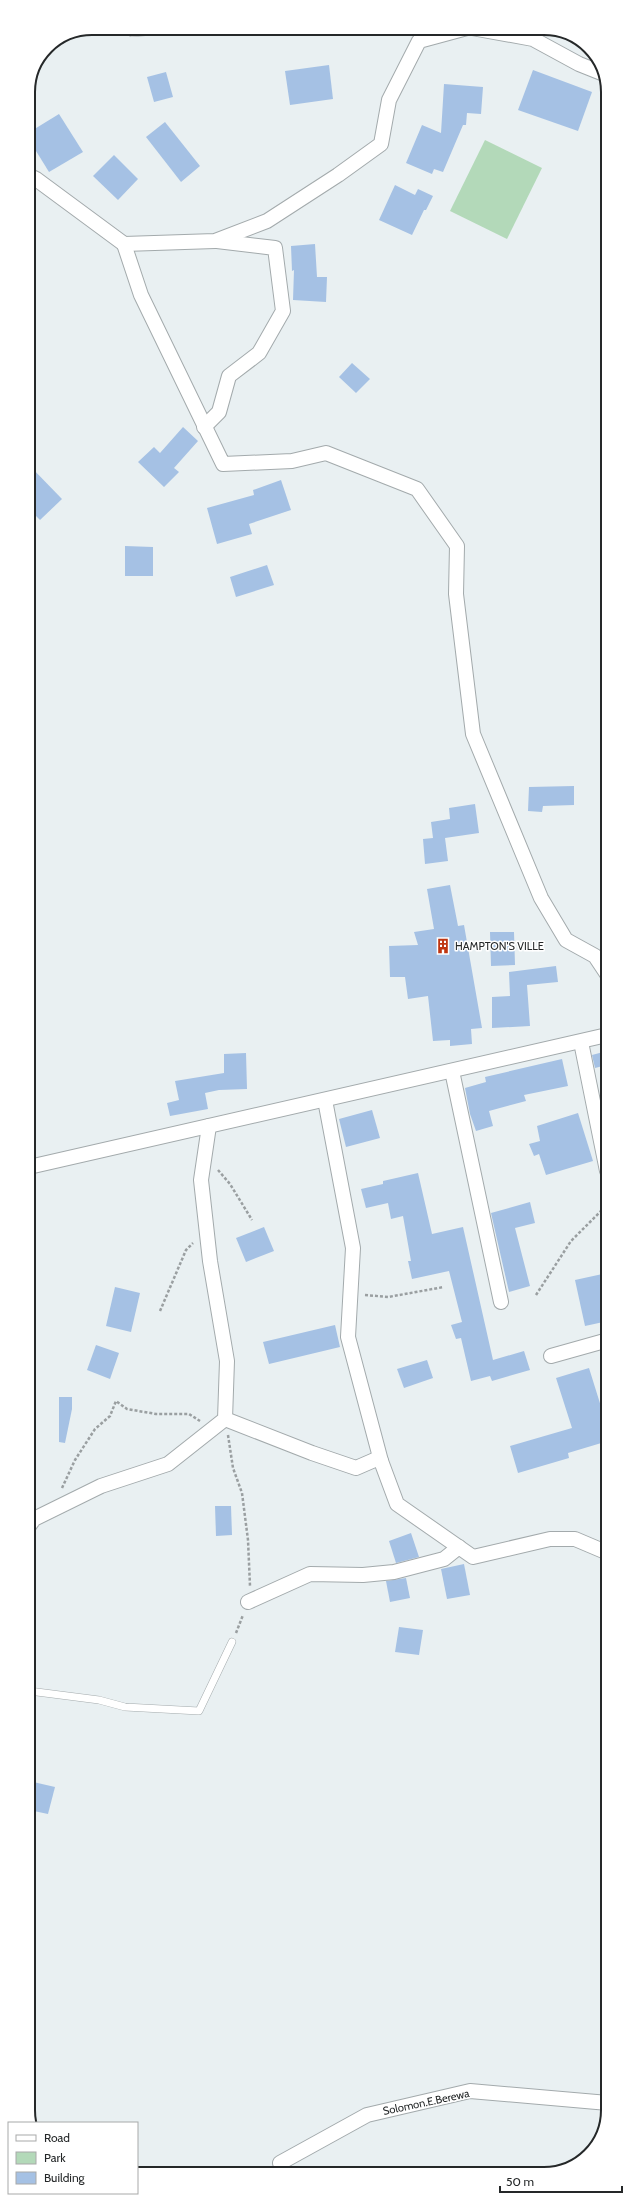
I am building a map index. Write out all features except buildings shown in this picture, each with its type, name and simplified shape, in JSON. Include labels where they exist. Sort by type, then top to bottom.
[{"type":"street","points":[[215,241],[267,220],[338,175],[381,144],[388,100],[419,41],[441,35]]},
{"type":"street","points":[[511,35],[533,39],[579,64],[597,71]]},
{"type":"street","points":[[35,178],[124,244],[141,295],[222,464],[292,461],[326,453],[416,489],[457,546],[456,594],[473,734],[541,898],[566,940],[595,956],[601,965]]},
{"type":"street","points":[[124,244],[215,241],[275,248],[283,311],[260,352],[229,376],[219,412],[204,427]]},
{"type":"street","points":[[35,1166],[601,1037]]},
{"type":"street","points":[[581,1042],[601,1141]]},
{"type":"street","points":[[452,1071],[501,1302]]},
{"type":"street","points":[[325,1100],[353,1248],[348,1338],[381,1461],[397,1504],[474,1557],[550,1539],[575,1539],[601,1550]]},
{"type":"street","points":[[209,1126],[201,1180],[210,1261],[227,1361],[225,1419]]},
{"type":"street","points":[[551,1356],[601,1342]]},
{"type":"street","points":[[225,1419],[312,1454],[356,1468],[379,1458],[381,1461]]},
{"type":"street","points":[[35,1519],[102,1486],[168,1464],[225,1419]]},
{"type":"street","points":[[248,1602],[310,1574],[363,1575],[394,1572],[444,1559],[459,1547]]},
{"type":"street","name":"Solomon.E.Berewa","points":[[280,2164],[367,2115],[470,2091],[601,2102]]},
{"type":"lane","points":[[35,1692],[99,1700],[125,1707],[199,1711],[232,1642]]},
{"type":"path","points":[[205,1154],[230,1184],[252,1220]]},
{"type":"path","points":[[536,1295],[571,1241],[601,1211]]},
{"type":"path","points":[[160,1311],[186,1250],[206,1230]]},
{"type":"path","points":[[350,1293],[388,1297],[444,1287]]},
{"type":"path","points":[[50,1512],[75,1460],[95,1429],[110,1416],[116,1400],[127,1409],[156,1414],[189,1414],[212,1429]]},
{"type":"path","points":[[225,1419],[233,1468],[242,1493],[252,1577],[248,1602],[232,1642]]},
{"type":"green space","points":[[485,140],[542,168],[507,239],[450,211]]},
{"type":"place","name":"HAMPTON'S VILLE","points":[[443,946]]}]
